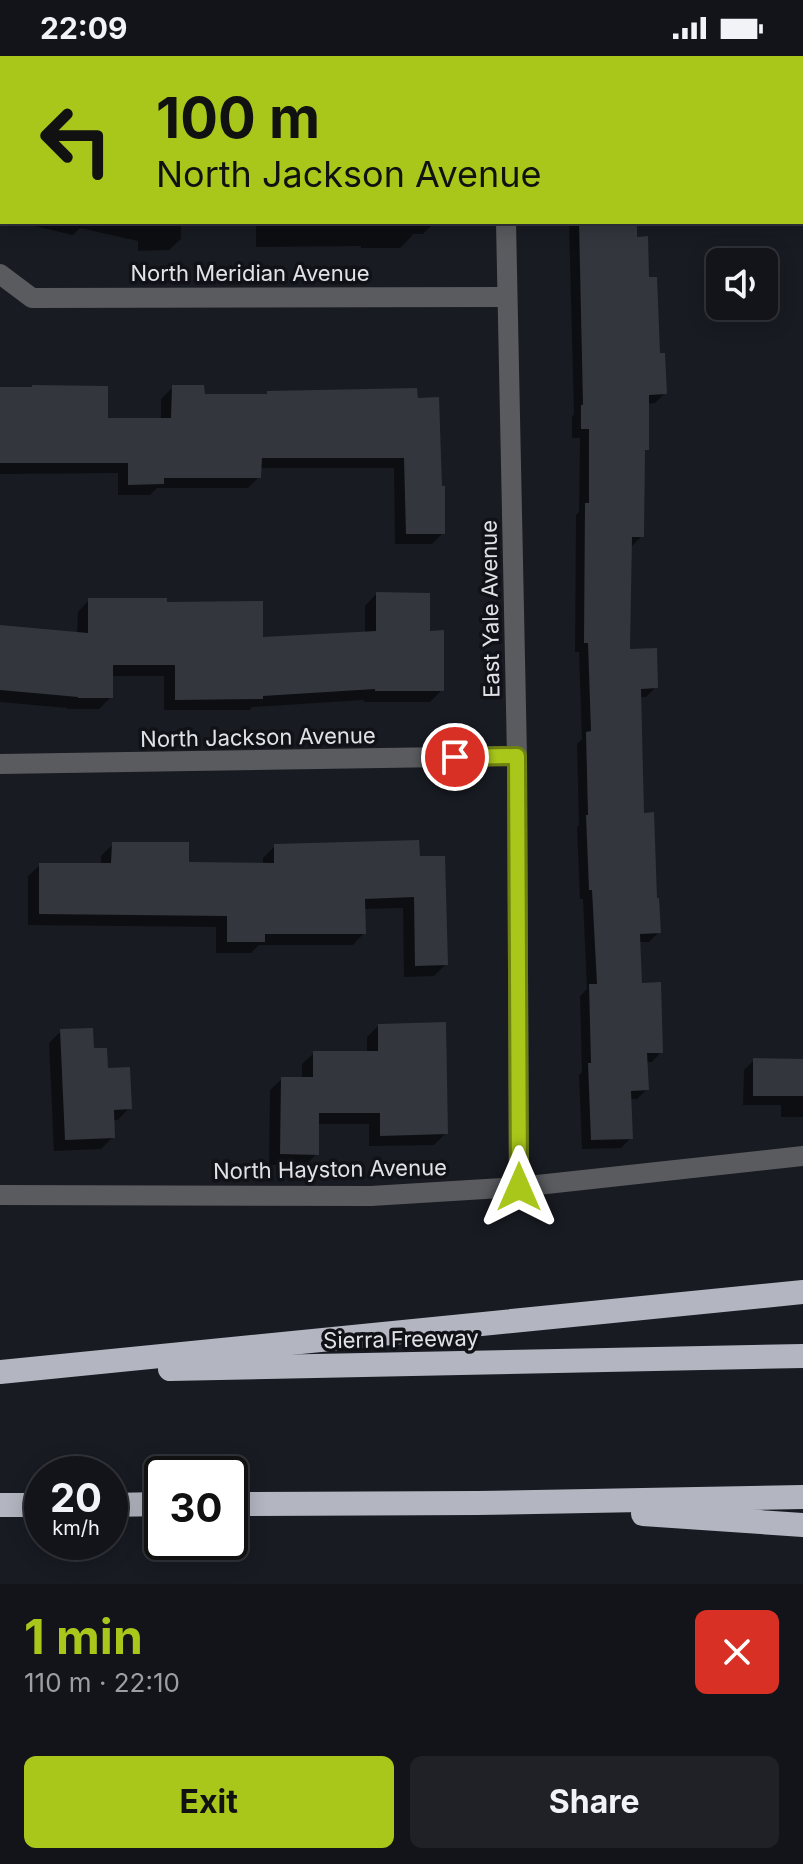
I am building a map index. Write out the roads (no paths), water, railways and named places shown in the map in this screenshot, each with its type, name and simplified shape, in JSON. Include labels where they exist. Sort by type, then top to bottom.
[{"type":"highway","points":[[0,1373],[803,1292]]},
{"type":"highway","name":"Sierra Freeway","points":[[0,1373],[803,1356]]},
{"type":"highway","points":[[248,1504],[803,1497]]},
{"type":"highway","points":[[477,1503],[803,1525]]},
{"type":"highway","points":[[0,1505],[24,1505]]},
{"type":"street","name":"East Yale Avenue","points":[[506,224],[517,756],[519,1187]]},
{"type":"street","name":"North Meridian Avenue","points":[[0,274],[32,298],[507,297]]},
{"type":"street","name":"North Jackson Avenue","points":[[0,764],[517,756]]},
{"type":"street","name":"North Hayston Avenue","points":[[0,1195],[371,1196],[519,1187],[803,1156]]}]
